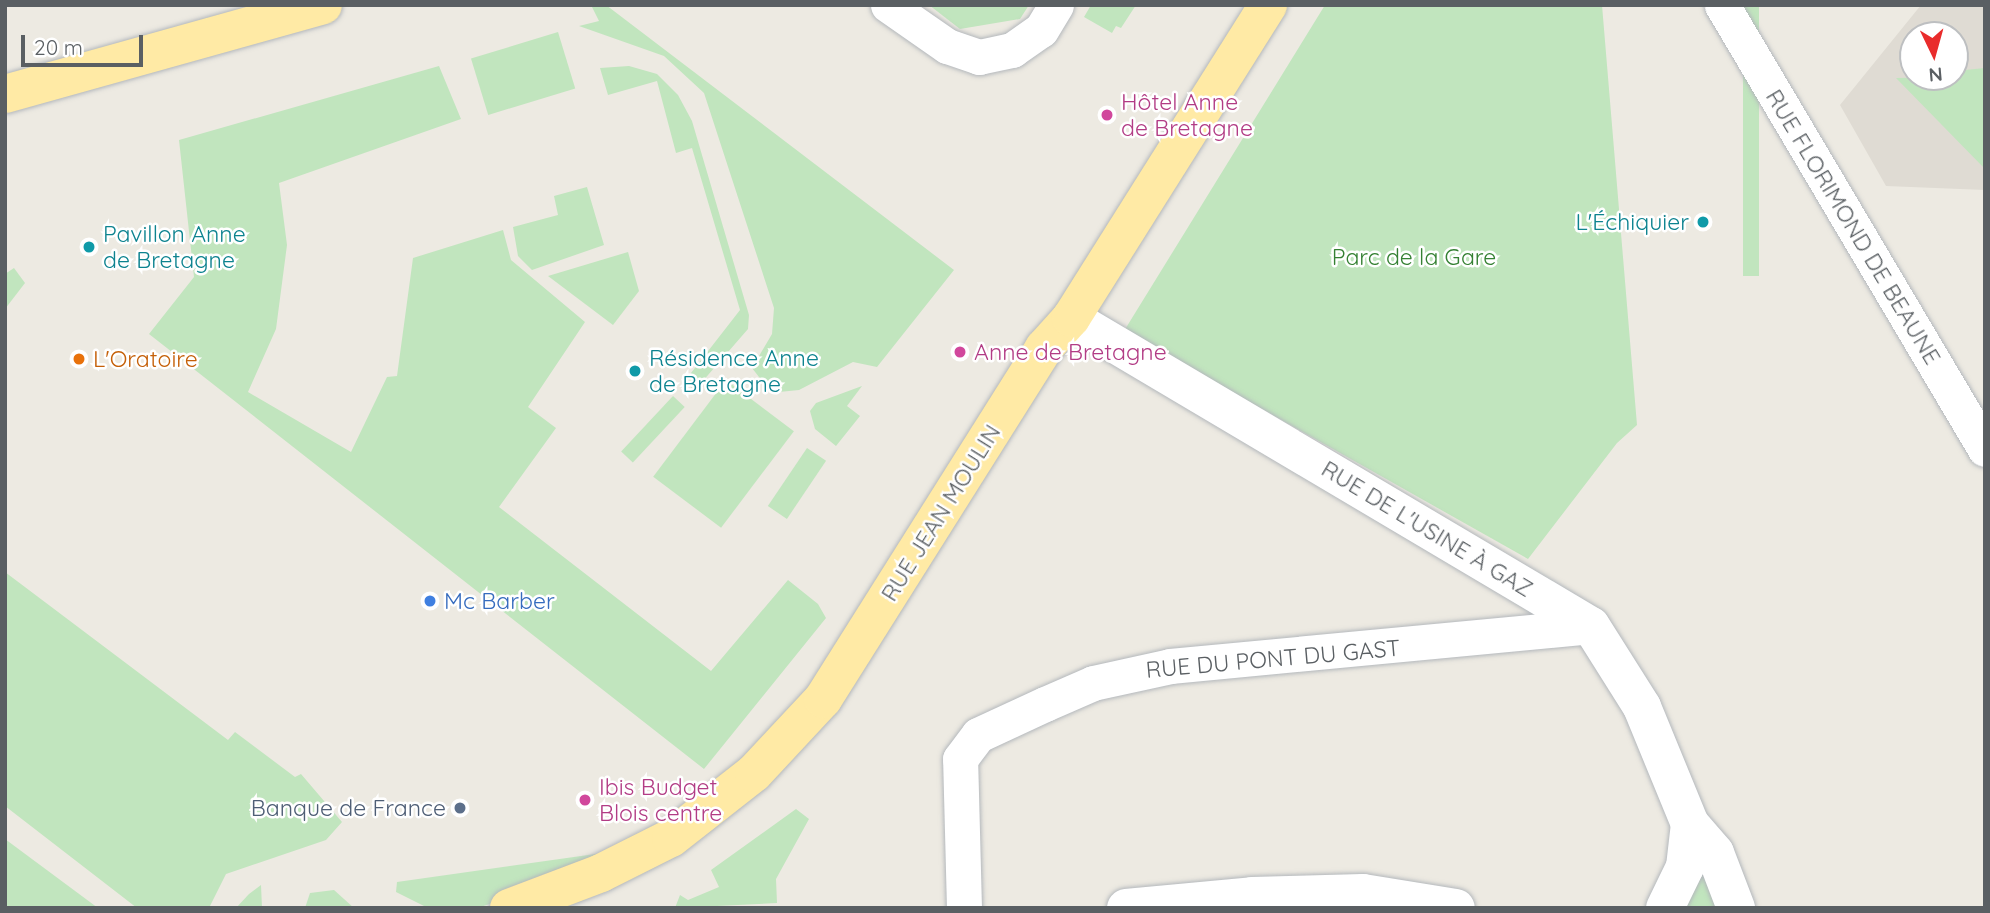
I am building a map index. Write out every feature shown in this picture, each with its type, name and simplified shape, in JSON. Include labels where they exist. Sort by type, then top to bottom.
[{"type":"main road","points":[[5,94],[323,5]]},
{"type":"main road","name":"RUE JEAN MOULIN","points":[[509,908],[601,873],[671,838],[704,816],[800,726],[860,642],[1044,348],[1071,318],[1268,5]]},
{"type":"street","points":[[888,5],[947,46],[979,57],[1012,50],[1041,30],[1056,5]]},
{"type":"street","name":"RUE FLORIMOND DE BEAUNE","points":[[1722,5],[1985,449]]},
{"type":"street","name":"RUE DE L'USINE À GAZ","points":[[1071,318],[1591,626],[1605,641],[1642,706],[1690,824],[1715,853],[1737,908]]},
{"type":"street","name":"RUE DU PONT DU GAST","points":[[964,908],[960,759],[978,735],[1045,704],[1093,683],[1170,666],[1591,626]]},
{"type":"street","name":"RUE DE L'USINE À GAZ","points":[[1665,908],[1685,867],[1690,824]]},
{"type":"street","points":[[1126,908],[1363,893],[1456,908]]},
{"type":"shaded area","points":[[1921,5],[1985,5],[1985,190],[1886,186],[1840,105],[1899,32],[1899,91],[1969,91],[1969,21],[1908,21]]},
{"type":"green space","points":[[591,5],[606,5],[954,270],[877,367],[853,362],[799,390],[779,392],[759,377],[752,368],[772,334],[774,308],[704,93],[664,56],[579,26],[599,21]]},
{"type":"green space","points":[[929,5],[1029,5],[1020,19],[960,29]]},
{"type":"green space","points":[[1091,5],[1136,5],[1121,28],[1116,26],[1112,33],[1084,17]]},
{"type":"green space","name":"Parc de la Gare","points":[[1325,5],[1602,5],[1637,425],[1617,443],[1528,559],[1124,331]]},
{"type":"green space","points":[[1743,5],[1759,5],[1759,276],[1743,276]]},
{"type":"green space","points":[[558,32],[575,88],[488,115],[471,59]]},
{"type":"green space","points":[[439,66],[461,119],[279,183],[287,245],[276,329],[248,392],[351,452],[387,377],[397,376],[413,258],[503,230],[511,260],[585,322],[528,407],[556,428],[499,507],[711,671],[788,580],[818,604],[826,618],[704,769],[149,334],[194,277],[179,140]]},
{"type":"green space","points":[[629,66],[657,74],[678,95],[692,121],[749,315],[748,329],[695,390],[684,382],[740,310],[692,148],[676,153],[657,81],[608,95],[600,68]]},
{"type":"green space","points":[[1985,68],[1985,169],[1909,91],[1969,91],[1969,70]]},
{"type":"green space","points":[[587,187],[604,245],[532,270],[518,256],[513,227],[558,215],[554,196]]},
{"type":"green space","points":[[628,252],[639,291],[613,325],[548,276]]},
{"type":"green space","points":[[14,268],[25,283],[5,309],[5,274]]},
{"type":"green space","points":[[726,380],[794,431],[721,528],[653,477]]},
{"type":"green space","points":[[862,386],[847,406],[860,416],[836,446],[815,429],[810,411],[816,403]]},
{"type":"green space","points":[[673,396],[685,407],[633,462],[621,452]]},
{"type":"green space","points":[[807,448],[826,461],[787,519],[768,506]]},
{"type":"green space","points":[[5,572],[228,740],[235,732],[295,777],[301,774],[342,822],[326,840],[226,874],[209,908],[137,908],[5,806]]},
{"type":"green space","points":[[796,809],[809,819],[776,879],[777,903],[675,908],[680,895],[688,900],[719,887],[711,870]]},
{"type":"green space","points":[[5,839],[98,908],[5,908]]},
{"type":"green space","points":[[631,849],[560,882],[477,908],[428,908],[396,892],[397,882]]},
{"type":"green space","points":[[1702,857],[1723,908],[1682,908],[1700,880]]},
{"type":"green space","points":[[261,885],[262,908],[236,908],[249,894]]},
{"type":"green space","points":[[334,890],[354,908],[305,908],[310,893]]},
{"type":"place","name":"Hôtel Anne de Bretagne","points":[[1107,115]]},
{"type":"place","name":"L'Échiquier","points":[[1703,222]]},
{"type":"place","name":"Pavillon Anne de Bretagne","points":[[89,247]]},
{"type":"place","name":"Anne de Bretagne","points":[[960,352]]},
{"type":"place","name":"L'Oratoire","points":[[79,359]]},
{"type":"place","name":"Résidence Anne de Bretagne","points":[[635,371]]},
{"type":"place","name":"Mc Barber","points":[[430,601]]},
{"type":"place","name":"Ibis Budget Blois centre","points":[[585,800]]},
{"type":"place","name":"Banque de France","points":[[460,808]]}]
